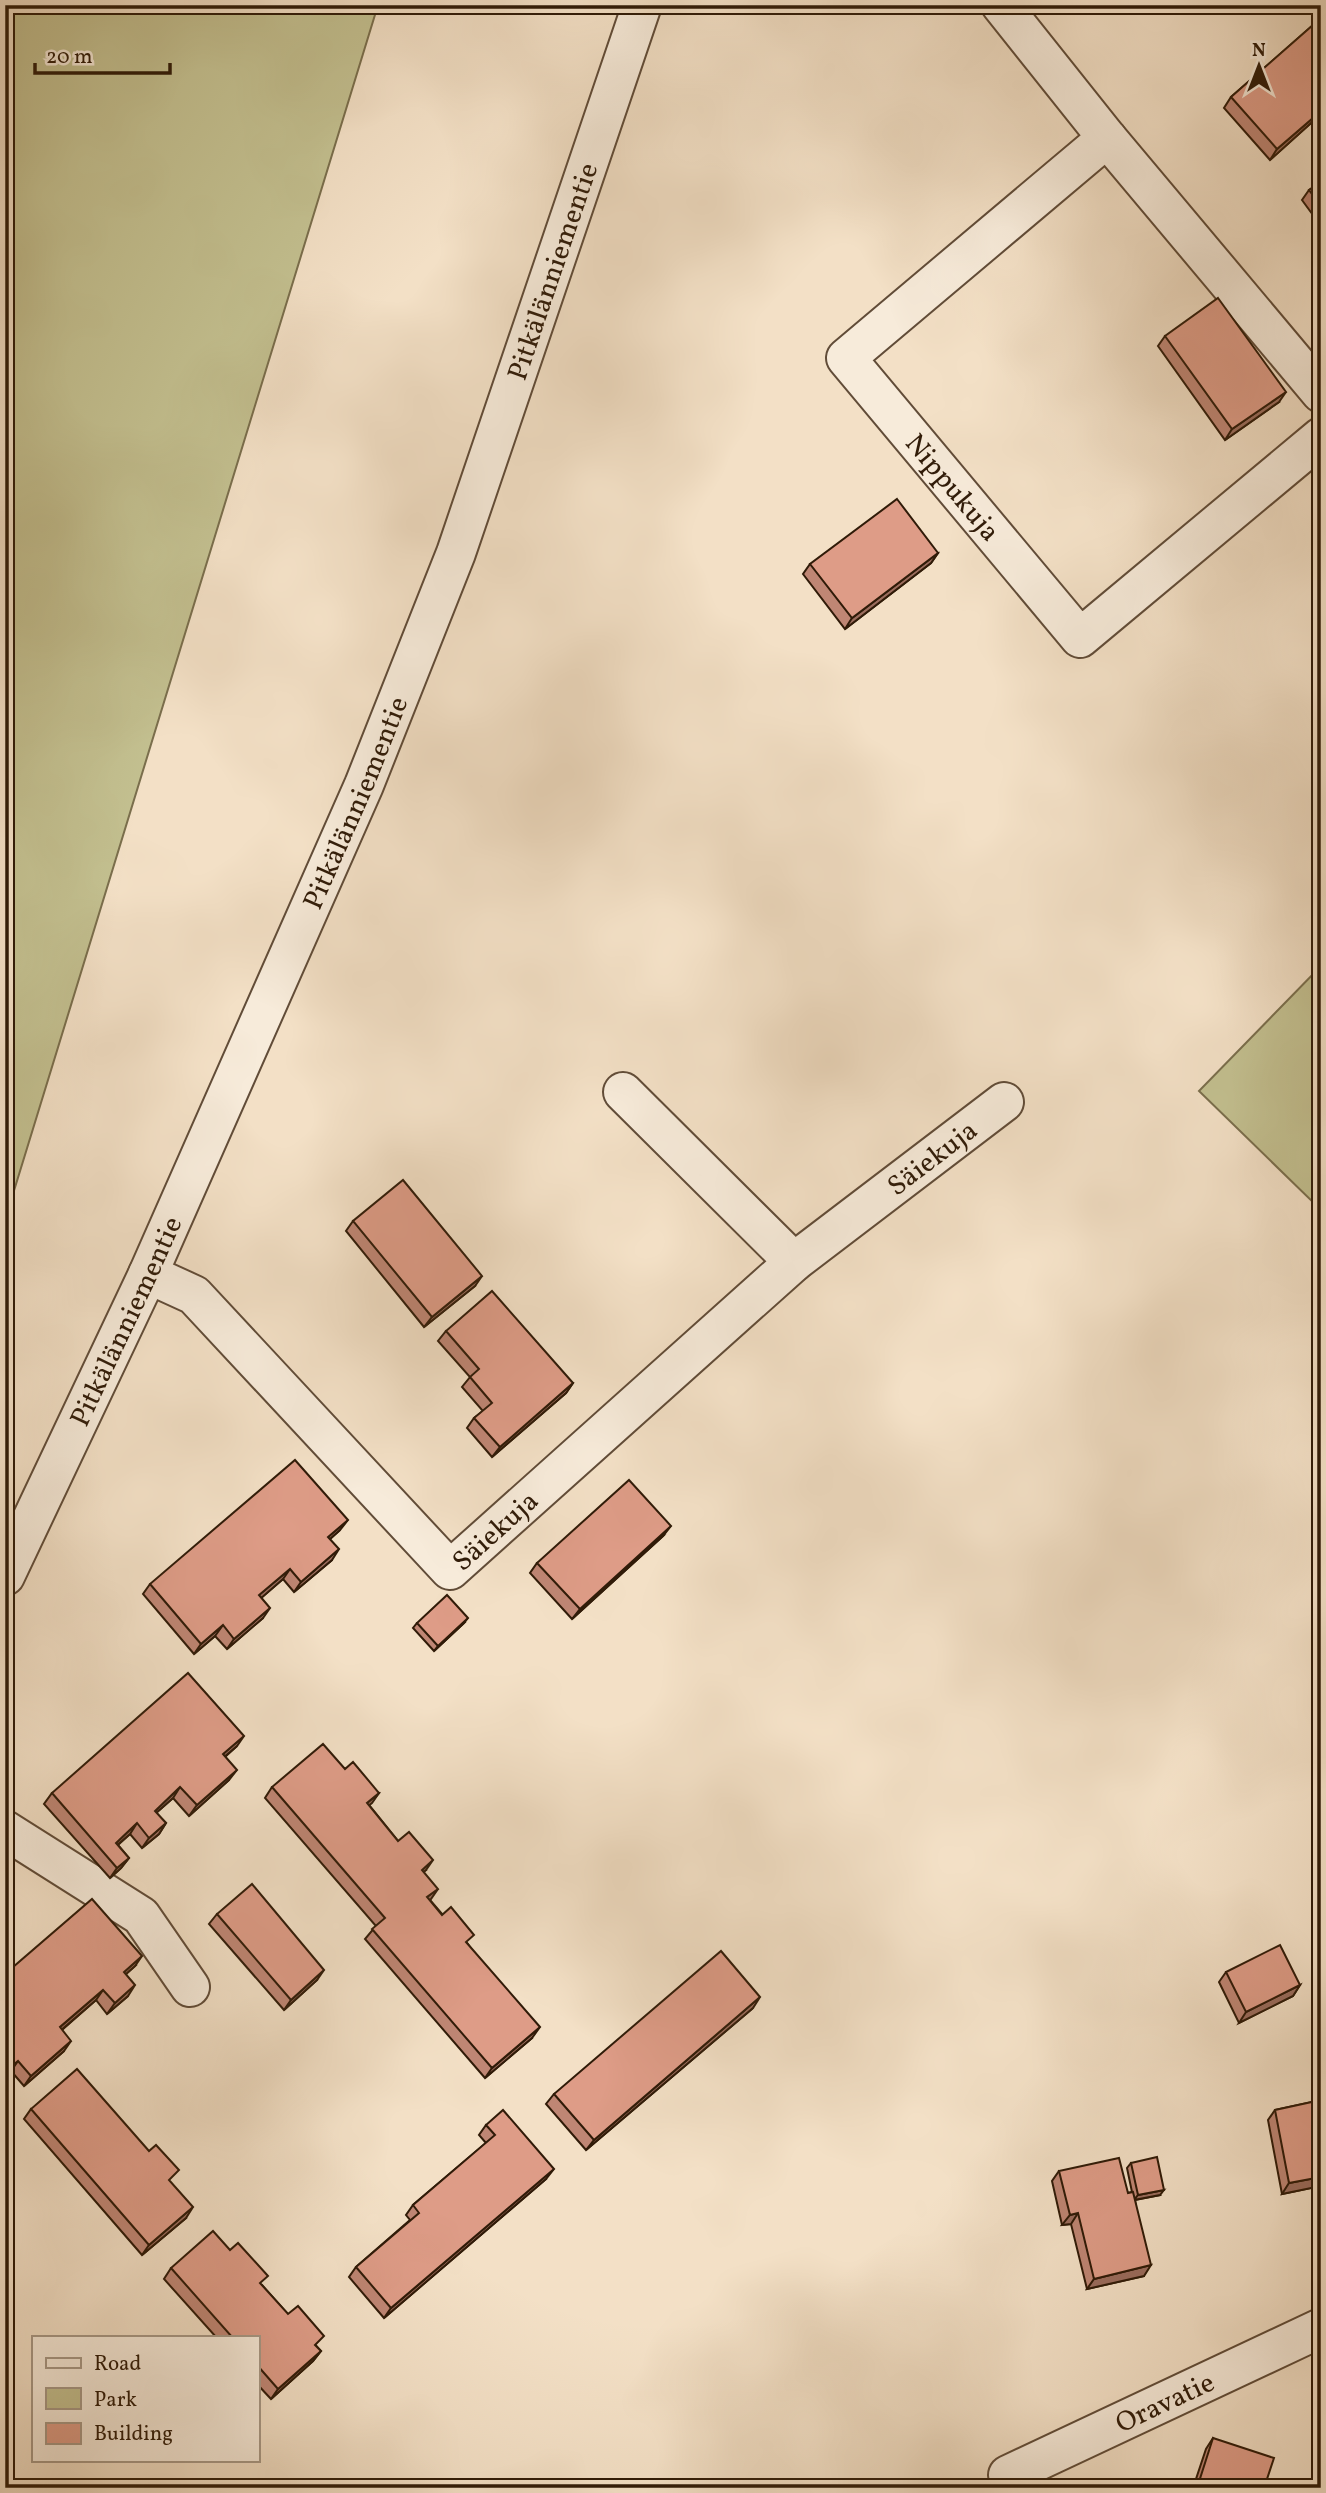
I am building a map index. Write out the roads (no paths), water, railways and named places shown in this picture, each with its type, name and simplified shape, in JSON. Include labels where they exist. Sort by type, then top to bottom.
[{"type":"street","name":"Pitkälänniementie","points":[[5,1576],[148,1275],[364,785],[456,553],[642,5]]},
{"type":"street","points":[[1002,5],[1107,138],[1321,393]]},
{"type":"street","name":"Nippukuja","points":[[1107,138],[846,358],[1080,638],[1321,437]]},
{"type":"street","points":[[623,1091],[794,1262]]},
{"type":"street","name":"Säiekuja","points":[[148,1275],[194,1295],[450,1570],[794,1262],[1004,1102]]},
{"type":"street","points":[[5,1830],[141,1916],[190,1987]]},
{"type":"street","name":"Oravatie","points":[[1011,2481],[1321,2329]]}]
